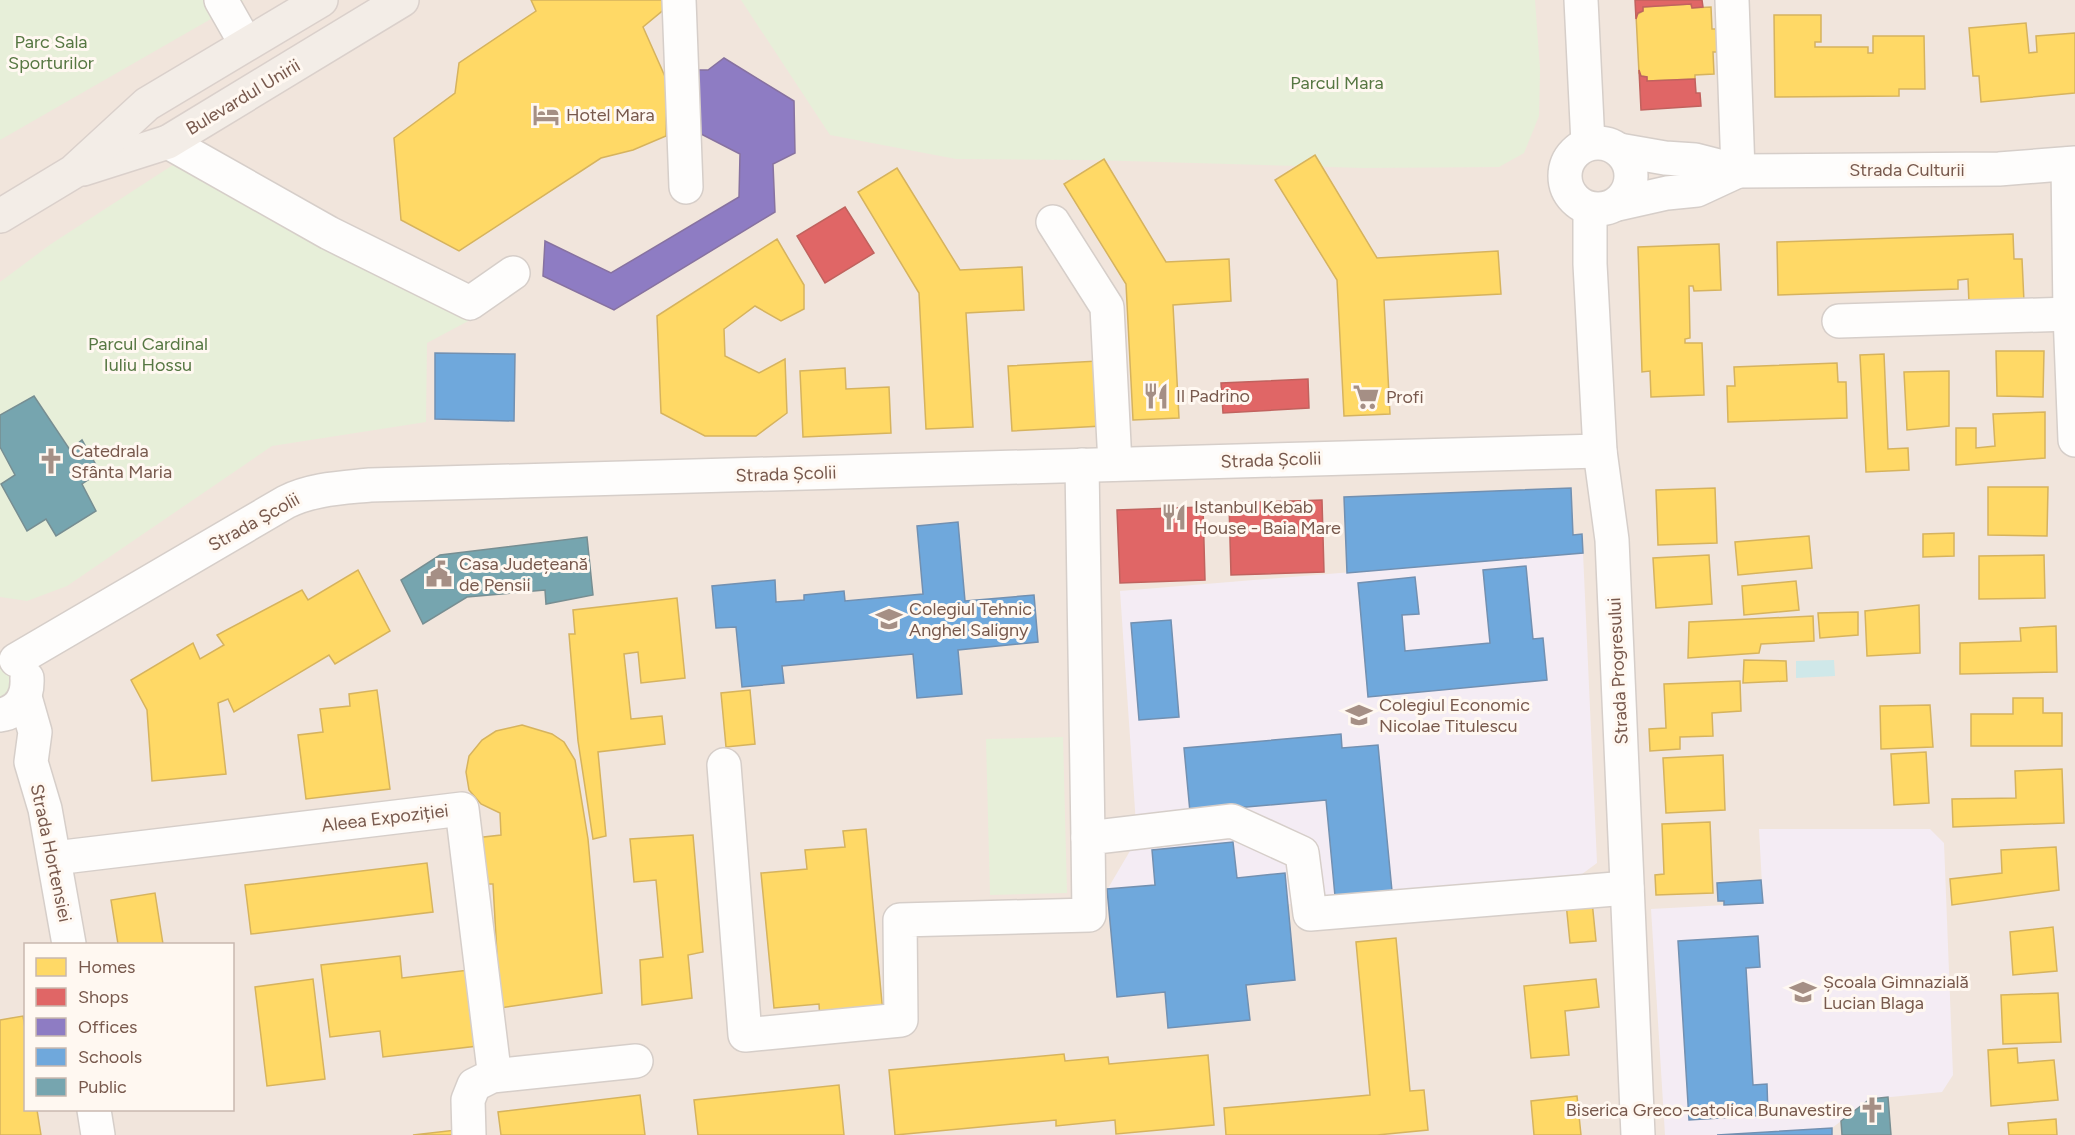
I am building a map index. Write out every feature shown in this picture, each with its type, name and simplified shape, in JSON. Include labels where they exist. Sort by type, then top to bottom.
[{"type":"main road","name":"Bulevardul Unirii","points":[[0,216],[73,172],[147,104],[321,0]]},
{"type":"main road","name":"Bulevardul Unirii","points":[[73,172],[168,142],[402,0]]},
{"type":"street","points":[[220,0],[246,44]]},
{"type":"street","points":[[679,0],[686,187]]},
{"type":"street","name":"Strada Progresului","points":[[1581,0],[1604,147],[1626,158],[1631,167],[1632,177],[1625,196],[1604,206],[1590,264],[1600,451],[1612,540],[1638,1135]]},
{"type":"street","points":[[1732,0],[1738,171]]},
{"type":"street","points":[[168,142],[329,233],[470,303],[513,273]]},
{"type":"street","points":[[1604,147],[1579,149],[1566,166],[1565,177],[1567,188],[1580,204],[1604,206]]},
{"type":"street","name":"Strada Culturii","points":[[1604,147],[1665,158],[1695,160],[1738,171],[1999,169],[2072,164]]},
{"type":"street","points":[[2072,164],[2070,314],[2075,440]]},
{"type":"street","name":"Strada Culturii","points":[[1604,206],[1667,193],[1697,190],[1738,171]]},
{"type":"street","points":[[1053,222],[1107,307],[1115,464]]},
{"type":"street","points":[[1839,321],[2070,314]]},
{"type":"street","name":"Strada Școlii","points":[[4,655],[286,502],[310,493],[370,485],[1600,451]]},
{"type":"street","points":[[724,765],[744,1035],[901,1020],[900,920],[1089,915],[1082,465]]},
{"type":"street","name":"Strada Hortensiei","points":[[4,655],[23,668],[27,677],[28,687],[13,706],[36,732],[31,762],[45,809],[69,943]]},
{"type":"street","name":"Strada Hortensiei","points":[[0,730],[8,742],[31,762]]},
{"type":"street","name":"Aleea Expoziției","points":[[55,858],[462,809],[493,1062]]},
{"type":"street","points":[[1088,838],[1232,821],[1302,853],[1310,914],[1627,888]]},
{"type":"street","points":[[469,1135],[468,1100],[474,1085],[492,1076],[636,1061]]},
{"type":"street","points":[[94,1111],[98,1135]]},
{"type":"shaded area","points":[[0,0],[2075,0],[2075,1135],[0,1135]]},
{"type":"shaded area","name":"Colegiul Economic Nicolae Titulescu","points":[[1583,553],[1597,863],[1578,877],[1413,891],[1113,923],[1107,890],[1137,839],[1120,591]]},
{"type":"shaded area","name":"Școala Gimnazială Lucian Blaga","points":[[1759,829],[1930,829],[1944,843],[1953,1075],[1942,1092],[1870,1099],[1832,1128],[1832,1135],[1665,1135],[1651,909],[1763,903]]},
{"type":"green space","name":"Parc Sala Sporturilor","points":[[0,0],[244,0],[0,140]]},
{"type":"green space","name":"Parcul Mara","points":[[741,0],[1535,0],[1540,69],[1539,116],[1524,153],[1499,167],[1363,168],[1090,160],[956,159],[830,135]]},
{"type":"green space","name":"Parcul Cardinal Iuliu Hossu","points":[[179,161],[472,319],[427,343],[426,422],[272,446],[67,586],[27,601],[0,597],[0,282],[51,244]]},
{"type":"green space","points":[[0,667],[11,674],[15,688],[0,702]]},
{"type":"green space","points":[[1063,737],[1067,893],[990,895],[986,739]]},
{"type":"water","points":[[1834,660],[1835,676],[1796,678],[1796,661]]},
{"type":"building: Homes","name":"Hotel Mara","points":[[531,0],[668,0],[667,7],[643,27],[667,81],[666,136],[633,150],[601,158],[459,251],[401,220],[394,138],[455,93],[459,63],[536,11]]},
{"type":"building: Homes","points":[[1691,4],[1692,8],[1711,7],[1712,29],[1717,29],[1718,52],[1713,52],[1714,74],[1695,75],[1695,79],[1647,81],[1647,77],[1639,73],[1636,15],[1643,11],[1643,7]]},
{"type":"building: Homes","points":[[1774,15],[1821,15],[1821,42],[1815,42],[1815,47],[1868,47],[1868,53],[1873,53],[1873,36],[1924,36],[1925,89],[1899,89],[1899,96],[1775,97]]},
{"type":"building: Homes","points":[[2026,23],[2029,53],[2037,52],[2036,36],[2075,33],[2075,93],[1981,102],[1979,76],[1973,76],[1969,28]]},
{"type":"building: Homes","points":[[1315,155],[1377,258],[1498,251],[1501,294],[1384,300],[1390,414],[1344,416],[1337,280],[1275,180]]},
{"type":"building: Homes","points":[[1104,159],[1166,262],[1229,259],[1231,301],[1173,305],[1179,418],[1133,420],[1126,284],[1064,184]]},
{"type":"building: Homes","points":[[897,168],[960,270],[1022,267],[1024,310],[966,313],[973,427],[926,429],[919,293],[858,192]]},
{"type":"building: Homes","points":[[2013,234],[2014,259],[2022,259],[2024,302],[1969,304],[1968,279],[1958,280],[1958,289],[1778,295],[1777,242]]},
{"type":"building: Homes","points":[[777,239],[804,285],[804,309],[781,321],[755,306],[724,329],[725,356],[759,373],[785,359],[787,413],[756,436],[705,436],[661,413],[657,316]]},
{"type":"building: Homes","points":[[1719,244],[1721,290],[1694,291],[1693,286],[1689,286],[1690,338],[1685,339],[1685,343],[1702,343],[1704,395],[1651,397],[1650,371],[1642,372],[1638,247]]},
{"type":"building: Homes","points":[[1996,351],[2044,351],[2043,397],[1997,396]]},
{"type":"building: Homes","points":[[1884,354],[1888,449],[1908,448],[1909,470],[1866,472],[1860,355]]},
{"type":"building: Homes","points":[[1098,361],[1102,426],[1012,431],[1008,366]]},
{"type":"building: Homes","points":[[1837,363],[1838,382],[1846,382],[1847,418],[1728,422],[1727,386],[1735,386],[1734,367]]},
{"type":"building: Homes","points":[[845,368],[846,389],[889,387],[891,433],[803,437],[800,371]]},
{"type":"building: Homes","points":[[1949,371],[1949,426],[1907,430],[1904,372]]},
{"type":"building: Homes","points":[[2045,412],[2045,458],[1956,465],[1956,428],[1976,428],[1976,448],[1995,446],[1993,414]]},
{"type":"building: Homes","points":[[1988,487],[2048,487],[2047,536],[1988,535]]},
{"type":"building: Homes","points":[[1715,488],[1717,543],[1658,545],[1656,490]]},
{"type":"building: Homes","points":[[1954,533],[1954,556],[1923,557],[1923,534]]},
{"type":"building: Homes","points":[[1809,536],[1812,568],[1738,575],[1735,542]]},
{"type":"building: Homes","points":[[1709,555],[1712,604],[1656,608],[1653,558]]},
{"type":"building: Homes","points":[[2044,555],[2045,598],[1979,599],[1979,556]]},
{"type":"building: Homes","points":[[358,570],[390,631],[335,664],[329,655],[234,712],[228,699],[218,703],[226,774],[152,781],[147,710],[131,680],[193,643],[200,659],[224,645],[217,635],[302,590],[308,600]]},
{"type":"building: Homes","points":[[1796,581],[1799,610],[1744,615],[1742,586]]},
{"type":"building: Homes","points":[[677,598],[685,678],[641,683],[638,652],[624,654],[631,719],[662,716],[665,744],[598,752],[606,836],[593,839],[578,741],[569,634],[575,634],[573,610]]},
{"type":"building: Homes","points":[[1919,605],[1920,653],[1867,656],[1865,611]]},
{"type":"building: Homes","points":[[1858,612],[1858,635],[1820,638],[1818,613]]},
{"type":"building: Homes","points":[[1813,616],[1814,641],[1761,644],[1759,653],[1688,658],[1689,622]]},
{"type":"building: Homes","points":[[2056,626],[2057,672],[1960,674],[1960,643],[2021,641],[2020,628]]},
{"type":"building: Homes","points":[[1744,660],[1786,661],[1787,681],[1743,683]]},
{"type":"building: Homes","points":[[1740,681],[1741,711],[1712,713],[1713,736],[1680,737],[1680,749],[1650,751],[1649,729],[1666,728],[1664,684]]},
{"type":"building: Homes","points":[[377,690],[390,789],[306,799],[298,735],[323,732],[320,709],[350,706],[349,694]]},
{"type":"building: Homes","points":[[750,690],[755,744],[726,747],[721,693]]},
{"type":"building: Homes","points":[[2013,698],[2043,698],[2043,713],[2062,713],[2062,746],[1971,746],[1971,714],[2013,714]]},
{"type":"building: Homes","points":[[1930,705],[1933,747],[1881,749],[1880,706]]},
{"type":"building: Homes","points":[[522,725],[552,734],[564,742],[575,760],[588,839],[602,993],[500,1008],[493,884],[480,884],[475,838],[501,835],[500,813],[481,804],[469,790],[466,772],[469,756],[482,740],[496,731]]},
{"type":"building: Homes","points":[[1926,752],[1929,803],[1894,805],[1891,754]]},
{"type":"building: Homes","points":[[1723,755],[1725,810],[1666,813],[1663,758]]},
{"type":"building: Homes","points":[[2062,769],[2064,823],[1953,827],[1952,799],[2016,798],[2015,771]]},
{"type":"building: Homes","points":[[1710,822],[1713,893],[1656,895],[1655,875],[1664,874],[1662,824]]},
{"type":"building: Homes","points":[[866,829],[883,1014],[820,1020],[819,1004],[774,1008],[761,873],[807,869],[805,850],[845,847],[843,831]]},
{"type":"building: Homes","points":[[693,835],[703,952],[688,955],[692,998],[642,1005],[640,960],[663,957],[656,880],[634,882],[630,839]]},
{"type":"building: Homes","points":[[2056,847],[2059,890],[1952,905],[1950,879],[2002,873],[2001,850]]},
{"type":"building: Homes","points":[[427,863],[433,912],[251,934],[245,885]]},
{"type":"building: Homes","points":[[155,893],[163,943],[118,943],[111,900]]},
{"type":"building: Homes","points":[[1592,901],[1596,941],[1570,943],[1566,903]]},
{"type":"building: Homes","points":[[2053,927],[2057,971],[2013,975],[2010,932]]},
{"type":"building: Homes","points":[[1396,938],[1410,1091],[1424,1090],[1428,1130],[1377,1135],[1226,1135],[1224,1108],[1370,1095],[1356,942]]},
{"type":"building: Homes","points":[[400,956],[402,978],[469,970],[478,1046],[383,1057],[380,1031],[330,1037],[321,965]]},
{"type":"building: Homes","points":[[313,979],[325,1079],[267,1086],[255,987]]},
{"type":"building: Homes","points":[[1596,979],[1599,1007],[1565,1011],[1569,1055],[1531,1058],[1524,986]]},
{"type":"building: Homes","points":[[2058,993],[2061,1042],[2003,1044],[2001,995]]},
{"type":"building: Homes","points":[[23,1016],[24,1111],[37,1111],[41,1135],[0,1135],[0,1020]]},
{"type":"building: Homes","points":[[2017,1048],[2018,1063],[2054,1060],[2058,1100],[1991,1106],[1988,1050]]},
{"type":"building: Homes","points":[[1064,1054],[1065,1061],[1108,1057],[1109,1064],[1208,1055],[1214,1125],[1116,1134],[1115,1120],[1056,1126],[1056,1120],[895,1135],[889,1070]]},
{"type":"building: Homes","points":[[839,1085],[844,1135],[698,1135],[694,1100]]},
{"type":"building: Homes","points":[[640,1095],[645,1135],[501,1135],[498,1112]]},
{"type":"building: Homes","points":[[1577,1096],[1581,1135],[1534,1135],[1531,1101]]},
{"type":"building: Homes","points":[[2056,1119],[2057,1135],[2009,1135],[2008,1123]]},
{"type":"building: Homes","points":[[456,1130],[456,1135],[413,1135]]},
{"type":"building: Shops","points":[[1635,0],[1702,0],[1703,7],[1692,8],[1691,4],[1643,7],[1643,11],[1638,13],[1636,19]]},
{"type":"building: Shops","points":[[1639,70],[1641,76],[1647,77],[1647,81],[1695,79],[1696,93],[1700,93],[1701,106],[1641,110]]},
{"type":"building: Shops","points":[[845,207],[874,253],[825,283],[797,236]]},
{"type":"building: Shops","points":[[1308,379],[1309,408],[1223,413],[1221,383]]},
{"type":"building: Shops","points":[[1322,500],[1324,572],[1231,575],[1229,503]]},
{"type":"building: Shops","points":[[1203,507],[1205,580],[1120,583],[1117,510]]},
{"type":"building: Offices","points":[[724,58],[794,101],[795,153],[773,164],[775,212],[614,310],[543,276],[545,241],[611,273],[739,197],[740,154],[701,134],[689,70],[708,70]]},
{"type":"building: Schools","points":[[435,353],[515,354],[514,421],[435,419]]},
{"type":"building: Schools","points":[[1571,488],[1573,535],[1582,534],[1583,553],[1347,573],[1344,497]]},
{"type":"building: Schools","points":[[958,522],[965,601],[1034,595],[1038,642],[958,650],[962,694],[917,698],[913,654],[782,666],[784,683],[742,687],[736,627],[716,628],[712,586],[775,580],[776,602],[804,600],[804,595],[844,591],[845,601],[923,594],[917,526]]},
{"type":"building: Schools","points":[[1526,566],[1533,639],[1543,638],[1547,680],[1368,697],[1358,583],[1415,577],[1419,614],[1402,615],[1405,651],[1490,643],[1483,570]]},
{"type":"building: Schools","points":[[1171,620],[1179,717],[1139,720],[1131,623]]},
{"type":"building: Schools","points":[[1341,734],[1342,748],[1378,745],[1392,891],[1335,896],[1326,800],[1190,812],[1184,748]]},
{"type":"building: Schools","points":[[1233,842],[1237,878],[1285,873],[1295,980],[1246,985],[1250,1020],[1168,1028],[1165,992],[1117,997],[1107,889],[1155,885],[1152,850]]},
{"type":"building: Schools","points":[[1761,880],[1763,903],[1724,905],[1724,901],[1718,901],[1717,883]]},
{"type":"building: Schools","points":[[1758,936],[1760,967],[1746,968],[1753,1085],[1767,1084],[1768,1115],[1689,1120],[1678,941]]},
{"type":"building: Schools","points":[[1832,1128],[1832,1135],[1717,1135]]},
{"type":"building: Public","name":"Catedrala Sfânta Maria","points":[[34,396],[70,450],[82,440],[100,472],[82,484],[96,511],[56,536],[46,519],[27,531],[1,484],[15,475],[0,447],[0,415]]},
{"type":"building: Public","points":[[587,537],[593,595],[546,604],[545,590],[467,597],[423,624],[401,580],[440,555]]},
{"type":"building: Public","name":"Biserica Greco-catolica Bunavestire","points":[[1888,1097],[1891,1135],[1842,1135],[1841,1121],[1870,1099]]},
{"type":"place","name":"Hotel Mara","points":[[546,115]]},
{"type":"place","name":"Il Padrino","points":[[1156,396]]},
{"type":"place","name":"Profi","points":[[1366,397]]},
{"type":"place","name":"Catedrala Sfânta Maria","points":[[51,461]]},
{"type":"place","name":"Istanbul Kebab House - Baia Mare","points":[[1174,517]]},
{"type":"place","name":"Casa Județeană de Pensii","points":[[439,574]]},
{"type":"place","name":"Colegiul Tehnic Anghel Saligny","points":[[889,619]]},
{"type":"place","name":"Colegiul Economic Nicolae Titulescu","points":[[1359,715]]},
{"type":"place","name":"Școala Gimnazială Lucian Blaga","points":[[1803,992]]},
{"type":"place","name":"Biserica Greco-catolica Bunavestire","points":[[1872,1110]]}]
